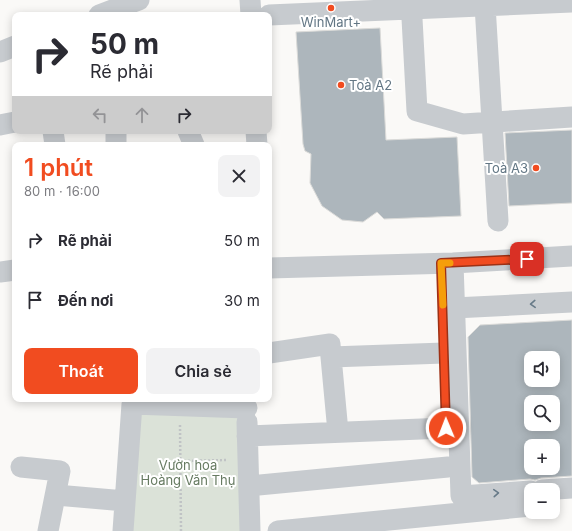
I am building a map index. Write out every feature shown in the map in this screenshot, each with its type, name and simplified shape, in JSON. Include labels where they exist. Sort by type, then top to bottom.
[{"type":"street","points":[[250,0],[251,12]]},
{"type":"street","points":[[272,15],[411,4],[484,5],[572,2]]},
{"type":"street","points":[[109,12],[135,4]]},
{"type":"street","points":[[411,4],[417,110],[463,124],[572,117]]},
{"type":"street","points":[[484,5],[498,221]]},
{"type":"street","points":[[0,52],[12,47]]},
{"type":"street","points":[[0,125],[12,123]]},
{"type":"street","points":[[272,268],[447,263],[572,256]]},
{"type":"street","points":[[447,263],[454,308],[462,496],[524,492]]},
{"type":"street","points":[[438,520],[448,468],[444,353],[447,263]]},
{"type":"street","points":[[0,272],[12,270]]},
{"type":"street","points":[[454,308],[572,302]]},
{"type":"street","points":[[272,353],[330,344],[338,432]]},
{"type":"street","points":[[331,357],[444,353]]},
{"type":"street","points":[[123,531],[132,404],[247,415],[338,432],[446,428]]},
{"type":"street","points":[[144,414],[247,415]]},
{"type":"street","points":[[247,415],[250,531]]},
{"type":"street","points":[[21,466],[60,471],[48,531]]},
{"type":"street","points":[[249,486],[448,468]]},
{"type":"street","points":[[560,489],[572,488]]},
{"type":"street","points":[[56,495],[125,502]]},
{"type":"street","points":[[560,503],[572,502]]},
{"type":"street","points":[[278,531],[438,520],[524,507]]},
{"type":"path","points":[[180,415],[181,531]]},
{"type":"path","points":[[180,461],[248,460]]},
{"type":"green space","name":"Vườn hoa Hoàng Văn Thụ","points":[[135,408],[244,410],[247,531],[127,531]]},
{"type":"building","name":"Toà A2","points":[[380,28],[386,140],[457,137],[461,216],[384,219],[377,212],[363,222],[342,220],[322,206],[310,183],[311,154],[305,151],[303,144],[296,32]]},
{"type":"building","name":"Toà A3","points":[[572,130],[572,203],[509,206],[505,133]]},
{"type":"building","points":[[572,320],[572,476],[541,478],[535,480],[530,479],[479,483],[472,477],[468,337],[480,325]]},
{"type":"slow traffic","points":[[443,305],[441,263],[450,263]]},
{"type":"place","name":"WinMart+","points":[[331,8]]},
{"type":"place","name":"Toà A2","points":[[341,85]]},
{"type":"place","name":"Toà A3","points":[[536,168]]},
{"type":"route","points":[[446,428],[441,263],[527,259]]}]
